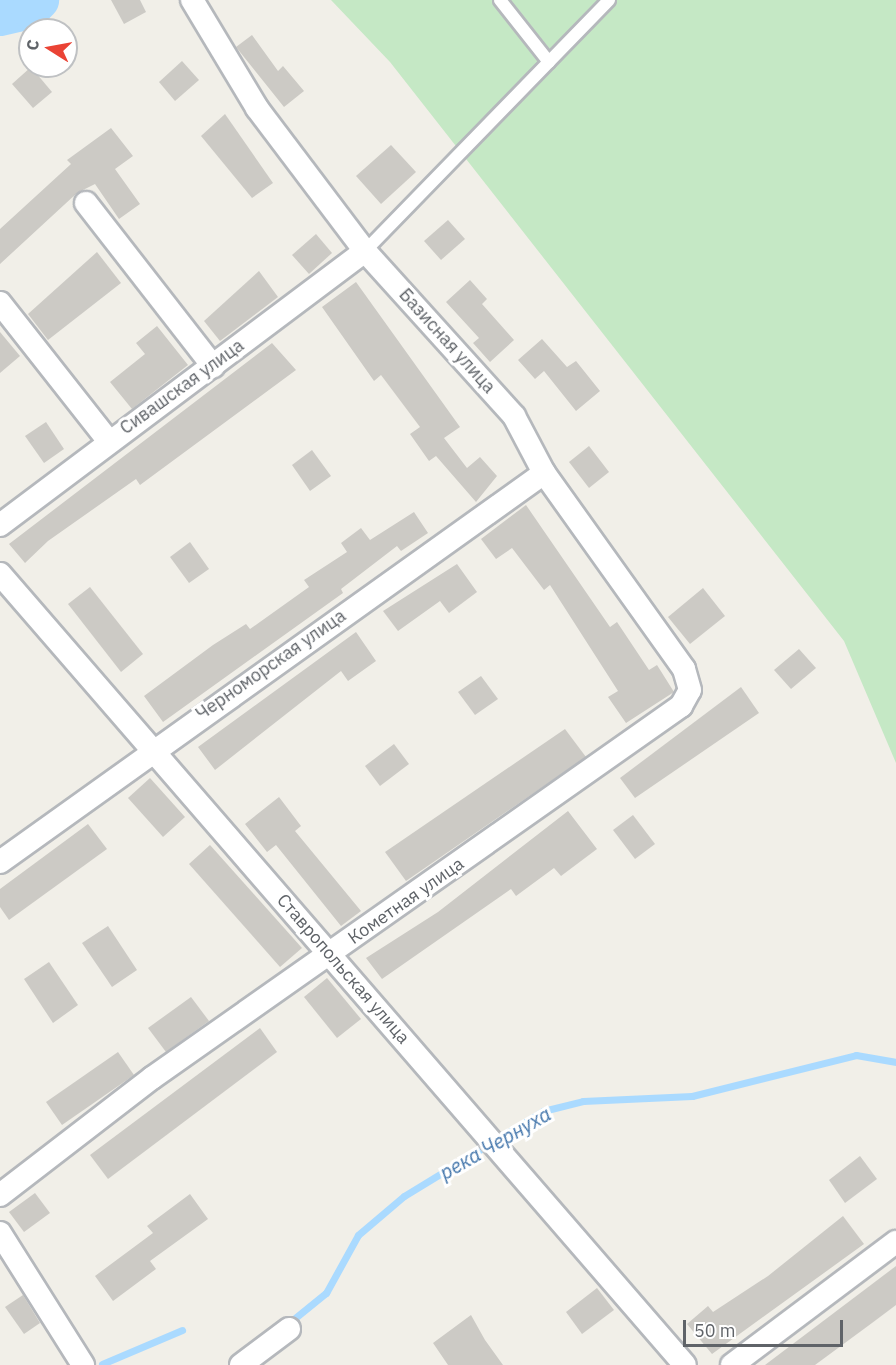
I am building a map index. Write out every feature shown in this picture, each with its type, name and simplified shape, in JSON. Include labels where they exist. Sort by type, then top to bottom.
[{"type":"street","name":"Базисная улица","points":[[192,0],[257,108],[365,251],[514,416],[544,473],[684,669],[690,690]]},
{"type":"street","points":[[86,203],[213,366]]},
{"type":"street","name":"Сивашская улица","points":[[0,525],[108,440],[213,366],[365,251]]},
{"type":"street","points":[[0,303],[108,440]]},
{"type":"street","name":"Черноморская улица","points":[[0,862],[151,749],[544,473]]},
{"type":"street","name":"Ставропольская улица","points":[[0,574],[332,954],[685,1365]]},
{"type":"street","name":"Кометная улица","points":[[0,1195],[152,1078],[332,954],[681,706],[690,690]]},
{"type":"street","points":[[0,1233],[83,1365]]},
{"type":"street","points":[[732,1365],[896,1242]]},
{"type":"street","points":[[241,1365],[289,1329]]},
{"type":"lane","points":[[500,0],[549,62]]},
{"type":"lane","points":[[365,251],[609,0]]},
{"type":"green space","points":[[331,0],[896,0],[896,763],[844,641],[390,62]]},
{"type":"building","points":[[111,0],[140,0],[146,12],[124,24]]},
{"type":"building","points":[[252,35],[278,71],[283,66],[304,91],[284,107],[236,47]]},
{"type":"building","points":[[182,61],[199,80],[175,101],[159,82]]},
{"type":"building","points":[[19,78],[40,78],[52,92],[33,108],[12,84]]},
{"type":"building","points":[[225,114],[273,183],[252,198],[201,136]]},
{"type":"building","points":[[111,128],[133,156],[115,169],[140,204],[119,219],[95,184],[77,193],[0,264],[0,229],[71,164],[67,160]]},
{"type":"building","points":[[391,145],[416,172],[381,204],[356,176]]},
{"type":"building","points":[[448,220],[465,239],[441,260],[424,241]]},
{"type":"building","points":[[316,234],[332,253],[309,274],[292,255]]},
{"type":"building","points":[[97,252],[121,283],[48,340],[28,314]]},
{"type":"building","points":[[259,271],[278,297],[220,341],[204,321]]},
{"type":"building","points":[[470,280],[487,299],[482,304],[514,340],[490,362],[473,343],[479,338],[446,302]]},
{"type":"building","points":[[356,282],[460,427],[444,438],[467,468],[480,457],[497,476],[476,502],[436,456],[429,461],[410,434],[420,427],[381,375],[374,381],[322,307]]},
{"type":"building","points":[[157,326],[188,365],[132,409],[110,382],[145,354],[136,343]]},
{"type":"building","points":[[0,332],[20,356],[0,373]]},
{"type":"building","points":[[542,339],[567,367],[576,361],[600,391],[576,411],[544,371],[535,379],[518,360]]},
{"type":"building","points":[[272,343],[296,370],[140,485],[136,479],[48,541],[25,563],[9,544]]},
{"type":"building","points":[[46,422],[64,449],[44,463],[25,436]]},
{"type":"building","points":[[589,446],[609,472],[589,488],[569,462]]},
{"type":"building","points":[[312,450],[331,476],[310,491],[292,465]]},
{"type":"building","points":[[526,505],[610,627],[617,622],[649,670],[657,665],[674,692],[626,723],[608,697],[618,691],[550,585],[544,590],[512,548],[496,559],[481,539]]},
{"type":"building","points":[[414,512],[428,533],[401,551],[397,546],[341,589],[343,593],[163,722],[144,696],[213,645],[246,624],[250,629],[309,587],[304,580],[347,552],[341,543],[361,528],[370,540]]},
{"type":"building","points":[[190,542],[209,569],[189,583],[170,557]]},
{"type":"building","points":[[457,564],[477,592],[449,613],[440,601],[398,631],[383,611]]},
{"type":"building","points":[[90,587],[143,654],[121,672],[68,604]]},
{"type":"building","points":[[703,588],[725,616],[690,644],[668,617]]},
{"type":"building","points":[[356,632],[376,661],[348,681],[341,671],[215,770],[198,747]]},
{"type":"building","points":[[799,649],[816,668],[791,689],[774,670]]},
{"type":"building","points":[[481,676],[498,699],[475,715],[458,692]]},
{"type":"building","points":[[741,687],[759,713],[635,798],[620,778]]},
{"type":"building","points":[[565,729],[586,757],[406,881],[385,852]]},
{"type":"building","points":[[394,744],[409,764],[380,786],[365,766]]},
{"type":"building","points":[[150,778],[185,817],[163,837],[128,798]]},
{"type":"building","points":[[279,797],[301,826],[295,831],[361,911],[341,926],[276,845],[267,852],[245,824]]},
{"type":"building","points":[[568,811],[597,849],[561,876],[554,868],[516,896],[511,889],[382,979],[366,958],[438,912]]},
{"type":"building","points":[[633,815],[655,844],[635,859],[613,830]]},
{"type":"building","points":[[88,824],[107,849],[9,920],[0,907],[0,889]]},
{"type":"building","points":[[210,845],[302,948],[280,967],[189,864]]},
{"type":"building","points":[[108,926],[137,970],[112,987],[82,943]]},
{"type":"building","points":[[49,962],[78,1005],[53,1023],[24,979]]},
{"type":"building","points":[[327,978],[361,1019],[337,1038],[304,997]]},
{"type":"building","points":[[191,997],[209,1021],[166,1052],[148,1028]]},
{"type":"building","points":[[260,1028],[277,1052],[108,1179],[90,1155]]},
{"type":"building","points":[[118,1052],[134,1075],[62,1125],[46,1102]]},
{"type":"building","points":[[860,1156],[877,1179],[845,1203],[829,1180]]},
{"type":"building","points":[[35,1193],[50,1213],[24,1232],[9,1212]]},
{"type":"building","points":[[190,1194],[208,1219],[150,1261],[156,1269],[113,1301],[95,1276],[153,1233],[147,1226]]},
{"type":"building","points":[[843,1216],[864,1244],[712,1354],[687,1324],[708,1306],[713,1312],[768,1276]]},
{"type":"building","points":[[896,1266],[896,1305],[815,1365],[765,1365]]},
{"type":"building","points":[[597,1288],[614,1310],[582,1334],[566,1312]]},
{"type":"building","points":[[23,1295],[40,1323],[24,1334],[5,1307]]},
{"type":"building","points":[[471,1315],[503,1365],[448,1365],[433,1343]]},
{"type":"waterway","points":[[0,16],[30,9],[39,0]]},
{"type":"waterway","name":"река Чернуха","points":[[295,1318],[326,1293],[358,1235],[404,1196],[543,1111],[583,1101],[692,1096],[856,1055],[896,1062]]},
{"type":"waterway","name":"река Чернуха","points":[[102,1364],[182,1330]]}]
